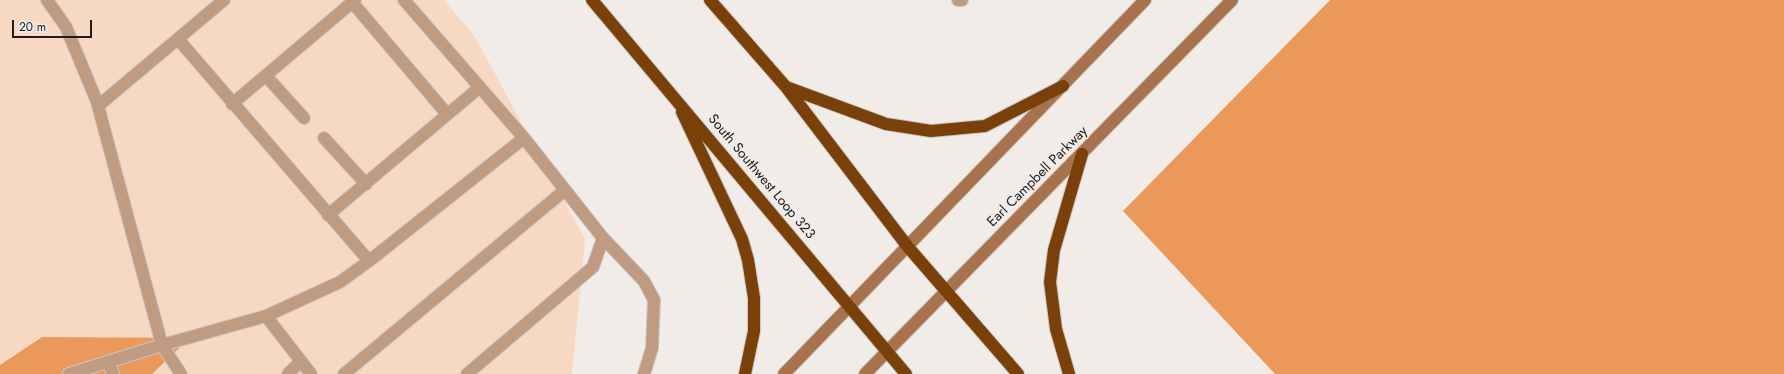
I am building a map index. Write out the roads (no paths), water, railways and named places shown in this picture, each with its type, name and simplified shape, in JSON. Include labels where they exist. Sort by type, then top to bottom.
[{"type":"highway","name":"South Southwest Loop 323","points":[[592,0],[906,374]]},
{"type":"highway","points":[[710,0],[786,87],[908,247],[1018,374]]},
{"type":"highway","points":[[786,87],[886,124],[932,131],[985,126],[1063,86]]},
{"type":"highway","points":[[674,96],[742,239],[748,260],[754,314],[754,331],[745,374]]},
{"type":"highway","points":[[1069,374],[1056,329],[1050,282],[1054,250],[1082,154]]},
{"type":"main road","points":[[784,374],[1063,86],[1144,0]]},
{"type":"main road","name":"Earl Campbell Parkway","points":[[865,374],[1232,0]]},
{"type":"lane","points":[[47,0],[66,27],[98,106],[162,344],[181,374]]},
{"type":"lane","points":[[98,106],[224,0]]},
{"type":"lane","points":[[404,0],[524,138],[603,238],[644,281],[654,300],[652,348],[644,374]]},
{"type":"lane","points":[[232,104],[353,1],[448,114]]},
{"type":"lane","points":[[178,39],[232,104],[369,261]]},
{"type":"lane","points":[[266,76],[304,118]]},
{"type":"lane","points":[[328,214],[366,184],[480,87]]},
{"type":"lane","points":[[324,138],[366,184]]},
{"type":"lane","points":[[69,374],[162,344],[266,316],[340,282],[369,261],[524,138]]},
{"type":"lane","points":[[344,374],[565,190]]},
{"type":"lane","points":[[467,374],[593,267],[603,238]]},
{"type":"lane","points":[[266,316],[311,374]]},
{"type":"lane","points":[[288,374],[301,361]]},
{"type":"lane","points":[[108,362],[113,374]]}]
